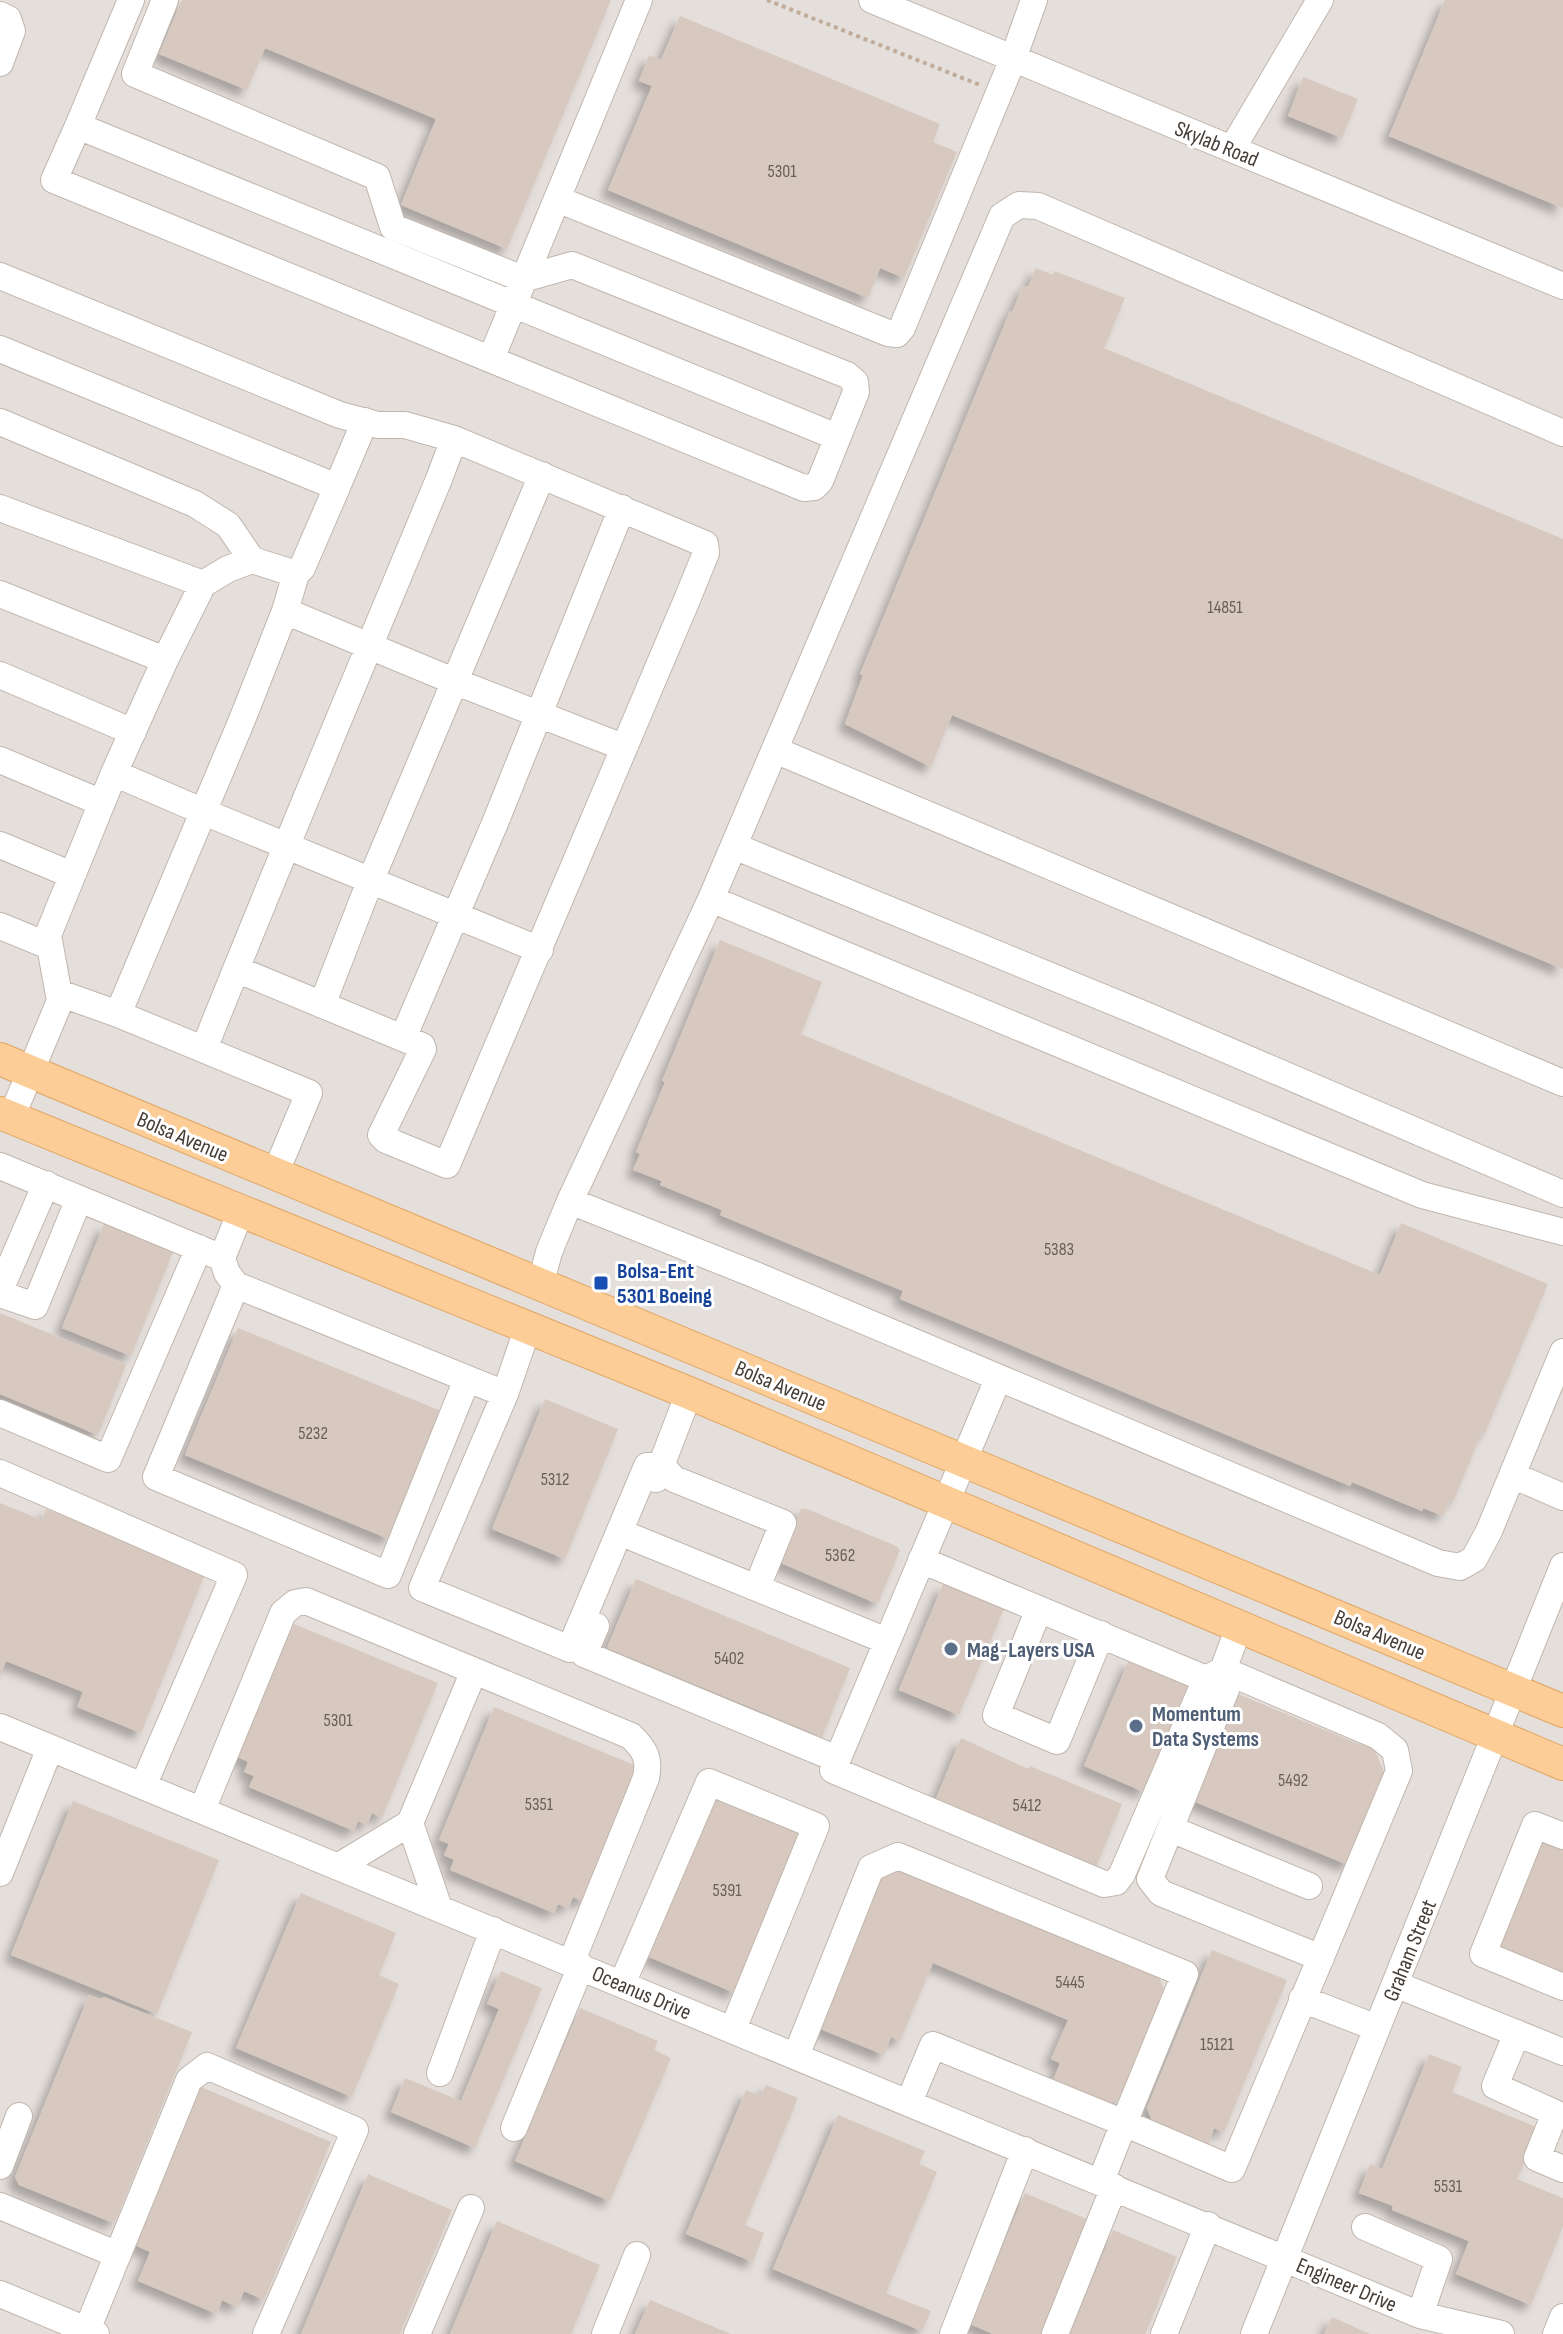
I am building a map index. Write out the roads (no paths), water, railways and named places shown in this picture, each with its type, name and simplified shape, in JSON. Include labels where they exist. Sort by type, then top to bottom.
[{"type":"main road","name":"Bolsa Avenue","points":[[0,1059],[1563,1711]]},
{"type":"main road","name":"Bolsa Avenue","points":[[5,1115],[689,1393],[1563,1764]]},
{"type":"main road","points":[[528,1327],[540,1286]]},
{"type":"street","points":[[131,0],[54,180],[804,488],[814,487],[820,481],[856,392],[855,382],[847,375],[572,265],[523,279],[393,227],[377,177],[135,74],[165,0]]},
{"type":"street","points":[[491,359],[639,0]]},
{"type":"street","name":"Skylab Road","points":[[872,0],[1563,286]]},
{"type":"street","points":[[557,199],[897,334],[1013,59],[1034,0]]},
{"type":"street","points":[[1232,149],[1320,0]]},
{"type":"street","points":[[0,15],[8,19],[12,31],[0,63]]},
{"type":"street","points":[[78,126],[837,437]]},
{"type":"street","points":[[540,1286],[549,1252],[570,1201],[711,899],[1002,216],[1019,205],[1038,206],[1563,433]]},
{"type":"street","points":[[0,276],[340,415],[378,425],[405,425],[454,439],[622,508],[707,547],[540,950],[450,1160],[444,1166],[381,1135],[422,1046],[236,969]]},
{"type":"street","points":[[0,349],[337,487]]},
{"type":"street","points":[[118,1014],[204,812],[285,611],[296,574],[302,568],[365,421]]},
{"type":"street","points":[[0,422],[195,504],[228,525],[252,560],[296,574]]},
{"type":"street","points":[[204,1049],[454,439]]},
{"type":"street","points":[[322,1005],[542,475]]},
{"type":"street","points":[[0,508],[203,584]]},
{"type":"street","points":[[403,1038],[622,508]]},
{"type":"street","points":[[5,1115],[30,1072],[60,1001],[48,935],[114,773],[203,584],[228,569],[252,560]]},
{"type":"street","points":[[0,594],[165,660]]},
{"type":"street","points":[[285,611],[623,747]]},
{"type":"street","points":[[0,675],[133,732]]},
{"type":"street","points":[[775,750],[1563,1083]]},
{"type":"street","points":[[0,760],[102,803]]},
{"type":"street","points":[[114,773],[540,950]]},
{"type":"street","points":[[0,845],[72,875]]},
{"type":"street","points":[[734,846],[1128,1008],[1563,1194]]},
{"type":"street","points":[[711,899],[1422,1195],[1563,1232]]},
{"type":"street","points":[[0,926],[49,946]]},
{"type":"street","points":[[59,993],[118,1014],[309,1093],[275,1174]]},
{"type":"street","points":[[0,1166],[210,1253],[236,1285],[505,1394]]},
{"type":"street","points":[[46,1184],[0,1292],[35,1306],[79,1199]]},
{"type":"street","points":[[570,1201],[753,1274],[1438,1563],[1460,1567],[1474,1559],[1489,1531],[1563,1352]]},
{"type":"street","points":[[0,1413],[108,1459],[210,1253],[241,1211]]},
{"type":"street","points":[[236,1285],[156,1477],[388,1575],[467,1379]]},
{"type":"street","points":[[528,1327],[505,1394],[422,1588],[570,1649],[647,1466],[661,1465]]},
{"type":"street","points":[[998,1379],[833,1770],[1104,1884],[1116,1882],[1239,1627]]},
{"type":"street","points":[[689,1393],[634,1538],[584,1654],[837,1759]]},
{"type":"street","points":[[661,1465],[674,1479],[783,1523],[757,1587]]},
{"type":"street","points":[[0,1473],[234,1575],[143,1786]]},
{"type":"street","points":[[1512,1475],[1563,1497]]},
{"type":"street","points":[[634,1538],[887,1641]]},
{"type":"street","points":[[909,2102],[933,2045],[1232,2169],[1399,1771],[1395,1750],[1378,1736],[1101,1634],[921,1560]]},
{"type":"street","name":"Graham Street","points":[[1254,2334],[1563,1566]]},
{"type":"street","points":[[202,1810],[283,1613],[295,1603],[306,1601],[631,1736],[644,1748],[649,1762],[646,1778],[514,2128]]},
{"type":"street","points":[[1039,1609],[996,1715],[1057,1741],[1101,1634]]},
{"type":"street","points":[[339,1866],[410,1823],[474,1671]]},
{"type":"street","points":[[1215,1674],[1227,1687],[1150,1879],[1161,1893],[1321,1958]]},
{"type":"street","name":"Oceanus Drive","points":[[0,1727],[1285,2257]]},
{"type":"street","points":[[0,1873],[50,1748]]},
{"type":"street","points":[[622,1984],[709,1782],[816,1826],[733,2029]]},
{"type":"street","points":[[410,1823],[439,1908]]},
{"type":"street","points":[[1563,1836],[1535,1825],[1483,1954],[1563,1987]]},
{"type":"street","points":[[1171,1829],[1309,1886]]},
{"type":"street","points":[[796,2056],[871,1868],[898,1856],[1185,1974],[1124,2123],[1107,2184],[1055,2334]]},
{"type":"street","points":[[440,2073],[493,1930]]},
{"type":"street","points":[[1395,1984],[1563,2052]]},
{"type":"street","points":[[1302,1999],[1377,2028]]},
{"type":"street","points":[[1517,2033],[1495,2086],[1555,2113],[1537,2158],[1563,2169]]},
{"type":"street","points":[[0,2294],[86,2332],[189,2080],[207,2066],[355,2130],[266,2334]]},
{"type":"street","points":[[0,2166],[19,2116]]},
{"type":"street","points":[[953,2334],[1025,2150]]},
{"type":"street","points":[[0,2206],[118,2255]]},
{"type":"street","points":[[417,2334],[471,2208]]},
{"type":"street","points":[[1164,2334],[1208,2225]]},
{"type":"street","points":[[1365,2227],[1439,2259],[1420,2315]]},
{"type":"street","points":[[605,2334],[637,2255]]},
{"type":"street","name":"Engineer Drive","points":[[1285,2257],[1420,2315],[1501,2334]]},
{"type":"street","points":[[1556,2334],[1563,2317]]},
{"type":"place","name":"Bolsa-Ent 5301 Boeing","points":[[601,1283]]},
{"type":"place","name":"Mag-Layers USA","points":[[951,1649]]},
{"type":"place","name":"Momentum Data Systems","points":[[1136,1726]]}]
